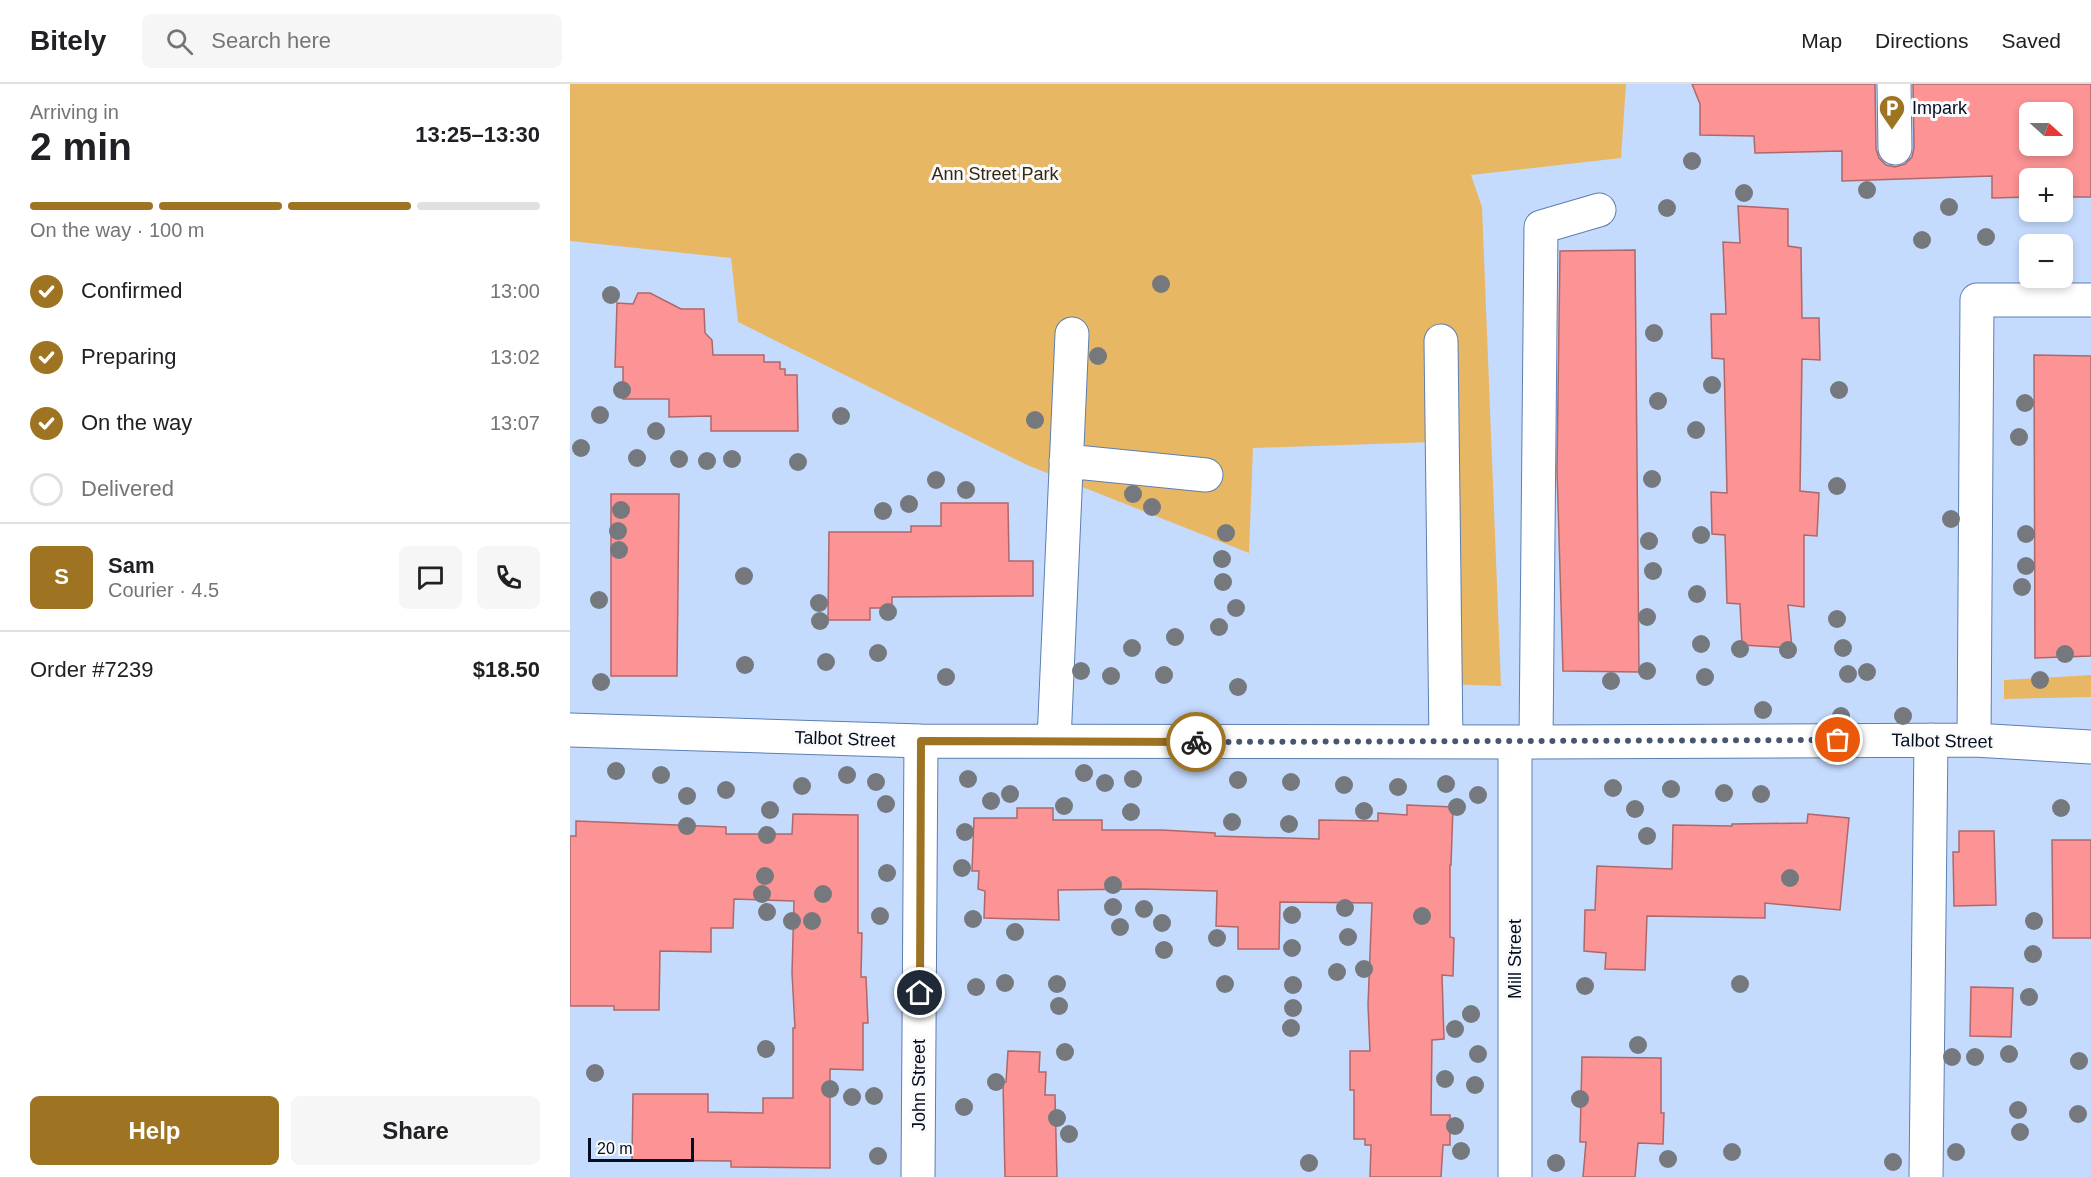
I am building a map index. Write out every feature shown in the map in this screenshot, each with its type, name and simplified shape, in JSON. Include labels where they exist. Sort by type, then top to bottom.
[{"type":"street","points":[[1894,84],[1895,148]]},
{"type":"street","name":"Mill Street","points":[[1515,1177],[1525,742],[1541,227],[1599,210]]},
{"type":"street","points":[[1974,740],[1977,300],[2091,300]]},
{"type":"street","points":[[1054,741],[1072,334]]},
{"type":"street","points":[[1441,341],[1446,742]]},
{"type":"street","points":[[1066,460],[1206,475]]},
{"type":"street","name":"Talbot Street","points":[[570,730],[921,741],[1974,740],[2091,747]]},
{"type":"street","points":[[1926,1177],[1931,740]]},
{"type":"street","name":"John Street","points":[[918,1177],[921,741]]},
{"type":"green space","name":"Ann Street Park","points":[[570,84],[1626,84],[1621,158],[1471,175],[1482,207],[1501,686],[1446,684],[1434,442],[1253,448],[1249,553],[1027,465],[738,322],[731,258],[570,241]]},
{"type":"green space","points":[[2091,675],[2091,697],[2004,699],[2004,680]]},
{"type":"building","points":[[1692,84],[1875,84],[1876,149],[1879,158],[1886,165],[1895,167],[1905,164],[1912,157],[1914,148],[1913,84],[2091,84],[2091,197],[2073,197],[2073,168],[2019,168],[2019,197],[1992,198],[1992,176],[1842,181],[1842,151],[1755,153],[1754,136],[1700,135],[1700,104]]},
{"type":"building","points":[[1738,206],[1788,209],[1788,246],[1801,248],[1802,318],[1819,318],[1820,360],[1802,359],[1800,491],[1819,493],[1817,536],[1804,535],[1804,607],[1788,605],[1792,648],[1742,645],[1740,604],[1727,603],[1725,535],[1712,534],[1711,492],[1727,493],[1724,359],[1712,358],[1711,314],[1726,314],[1723,242],[1740,243]]},
{"type":"building","points":[[1635,250],[1639,672],[1563,671],[1557,470],[1560,251]]},
{"type":"building","points":[[638,293],[650,293],[681,309],[704,309],[705,333],[712,340],[713,355],[764,355],[764,362],[780,362],[780,369],[785,369],[785,375],[797,375],[798,431],[711,431],[711,416],[669,417],[669,399],[623,399],[623,367],[615,367],[617,303],[633,304]]},
{"type":"building","points":[[2034,355],[2091,356],[2091,656],[2035,658]]},
{"type":"building","points":[[611,494],[679,494],[677,676],[611,676]]},
{"type":"building","points":[[941,503],[1008,503],[1009,561],[1033,561],[1033,596],[892,597],[892,608],[870,608],[870,620],[828,620],[829,532],[911,532],[911,526],[941,526]]},
{"type":"building","points":[[1407,805],[1453,807],[1450,937],[1454,938],[1453,976],[1442,975],[1444,1039],[1432,1040],[1431,1115],[1450,1115],[1450,1145],[1443,1145],[1441,1177],[1370,1177],[1371,1145],[1365,1145],[1365,1139],[1354,1139],[1354,1090],[1350,1090],[1350,1051],[1370,1051],[1368,1005],[1372,903],[1280,902],[1279,949],[1238,949],[1238,927],[1216,926],[1217,891],[1058,890],[1059,920],[984,918],[985,891],[978,889],[979,871],[972,871],[974,818],[1017,818],[1017,808],[1053,808],[1053,820],[1102,820],[1102,830],[1162,830],[1215,833],[1215,836],[1319,839],[1319,820],[1378,821],[1378,813],[1407,815]]},
{"type":"building","points":[[793,814],[858,815],[858,933],[862,933],[861,977],[866,977],[868,1023],[863,1023],[863,1070],[830,1069],[830,1168],[731,1167],[731,1161],[632,1160],[633,1094],[708,1094],[708,1112],[763,1113],[763,1098],[793,1098],[794,901],[734,899],[733,928],[711,928],[711,952],[660,951],[659,1010],[614,1010],[614,1006],[570,1006],[570,836],[576,836],[576,821],[726,827],[726,834],[792,834]]},
{"type":"building","points":[[1808,814],[1849,818],[1840,910],[1765,903],[1765,918],[1647,916],[1645,970],[1605,969],[1606,953],[1584,951],[1585,910],[1595,910],[1597,866],[1672,869],[1673,825],[1732,826],[1732,824],[1807,823]]},
{"type":"building","points":[[1959,831],[1994,831],[1996,905],[1954,906],[1953,852],[1959,852]]},
{"type":"building","points":[[2052,840],[2091,840],[2091,938],[2053,938]]},
{"type":"building","points":[[1971,987],[2013,988],[2011,1037],[1970,1036]]},
{"type":"building","points":[[1008,1051],[1040,1052],[1039,1072],[1046,1072],[1045,1095],[1055,1095],[1057,1177],[1005,1177],[1003,1082],[1006,1082]]},
{"type":"building","points":[[1582,1057],[1661,1058],[1663,1144],[1638,1143],[1635,1177],[1583,1177],[1586,1142],[1580,1142]]},
{"type":"way so far","points":[[1196,742],[1838,740]]},
{"type":"place","name":"Impark","points":[[1892,131]]},
{"type":"route","points":[[920,993],[921,741],[1196,742]]}]
